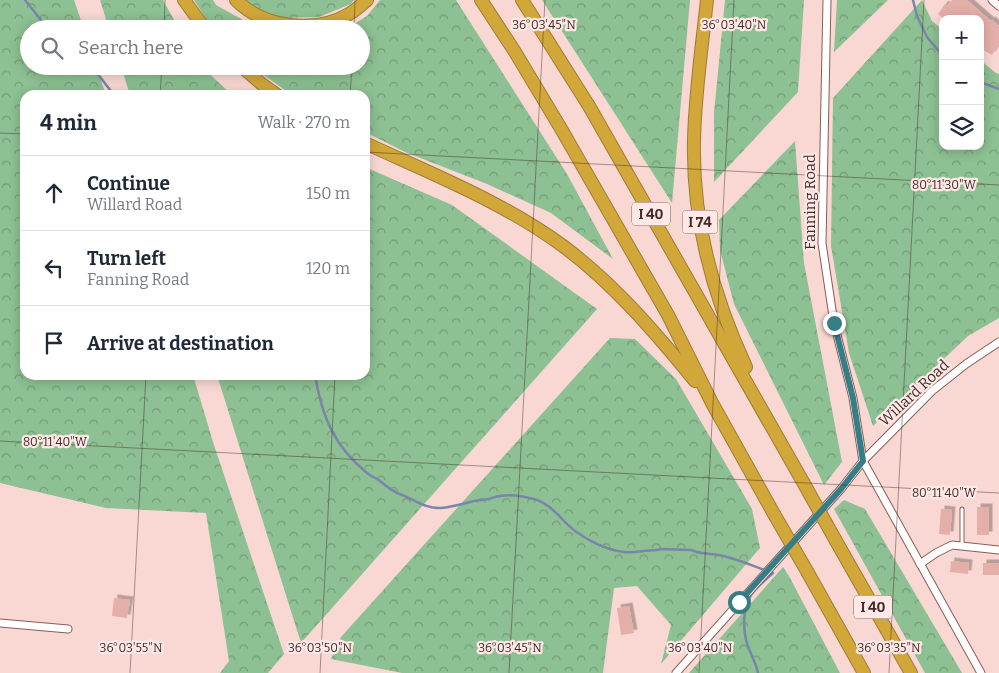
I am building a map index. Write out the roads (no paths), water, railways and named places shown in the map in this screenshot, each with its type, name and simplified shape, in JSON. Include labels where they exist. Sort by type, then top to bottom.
[{"type":"highway","points":[[184,0],[198,20]]},
{"type":"highway","points":[[236,0],[252,13],[269,20]]},
{"type":"highway","points":[[336,20],[348,15],[367,0]]},
{"type":"highway","name":"I 40","points":[[481,0],[560,127],[668,315],[712,403],[864,673]]},
{"type":"highway","name":"I 40","points":[[522,0],[589,106],[911,673]]},
{"type":"highway","name":"I 74","points":[[707,0],[696,94],[694,141],[700,220],[707,258],[717,294],[744,363],[775,431]]},
{"type":"highway","points":[[251,75],[270,90]]},
{"type":"highway","points":[[370,145],[488,201],[531,225],[586,264],[627,302],[669,349],[712,403]]},
{"type":"street","name":"Fanning Road","points":[[827,0],[822,243],[834,323],[853,398],[863,461],[981,673]]},
{"type":"street","points":[[992,0],[999,6]]},
{"type":"street","name":"Willard Road","points":[[676,673],[841,489],[863,461],[932,391],[966,364],[999,342]]},
{"type":"street","points":[[920,564],[952,545],[999,550]]},
{"type":"street","points":[[0,623],[68,629]]},
{"type":"lane","points":[[962,510],[962,546]]},
{"type":"waterway","points":[[25,0],[41,20]]},
{"type":"waterway","points":[[913,0],[917,16],[927,37],[939,51]]},
{"type":"waterway","points":[[99,75],[110,90]]},
{"type":"waterway","points":[[984,83],[999,89]]},
{"type":"waterway","points":[[316,380],[321,404],[331,430],[346,452],[369,474],[393,491],[421,504],[441,508],[499,496],[513,495],[526,497],[547,505],[576,532],[616,551],[691,550],[733,559],[773,573]]},
{"type":"waterway","points":[[758,673],[746,640],[744,629],[745,611],[751,595],[773,573]]}]
